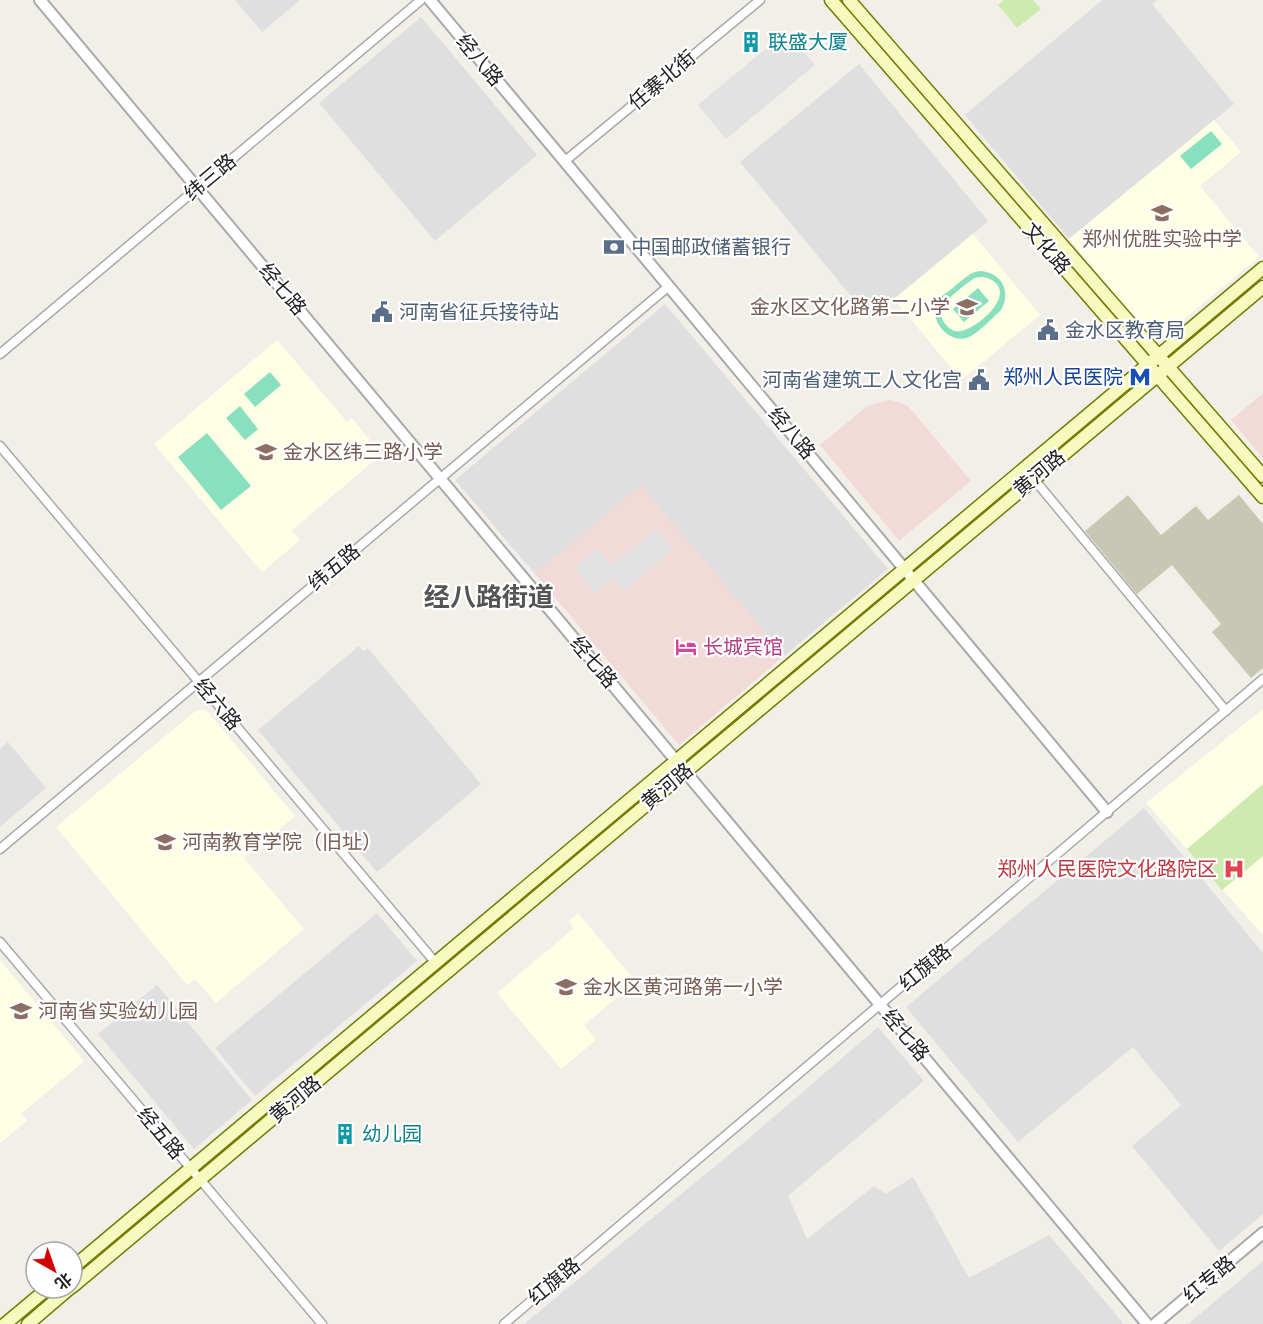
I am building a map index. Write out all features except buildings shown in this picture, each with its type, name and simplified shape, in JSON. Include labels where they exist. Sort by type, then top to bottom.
[{"type":"main road","name":"文化路","points":[[831,0],[1263,497]]},
{"type":"main road","name":"文化路","points":[[849,0],[1263,476]]},
{"type":"main road","name":"黄河路","points":[[84,1258],[1263,268]]},
{"type":"main road","name":"黄河路","points":[[84,1276],[1263,287]]},
{"type":"main road","points":[[5,1324],[34,1300]]},
{"type":"main road","name":"黄河路","points":[[28,1324],[56,1300]]},
{"type":"street","name":"经七路","points":[[40,0],[1147,1324]]},
{"type":"street","name":"纬三路","points":[[0,354],[421,0]]},
{"type":"street","name":"经八路","points":[[430,0],[1107,812]]},
{"type":"street","name":"任寨北街","points":[[565,161],[760,0]]},
{"type":"street","name":"纬五路","points":[[0,849],[669,286]]},
{"type":"street","name":"经六路","points":[[0,446],[435,962]]},
{"type":"street","points":[[1033,478],[1226,711]]},
{"type":"street","name":"红旗路","points":[[504,1324],[1263,679]]},
{"type":"street","name":"经五路","points":[[0,942],[322,1324]]},
{"type":"street","name":"红专路","points":[[1155,1324],[1263,1233]]},
{"type":"shaded area","points":[[235,0],[300,0],[262,32]]},
{"type":"shaded area","points":[[1102,0],[1157,0],[1152,4],[1234,104],[1069,239],[965,115]]},
{"type":"shaded area","points":[[421,17],[537,155],[435,241],[319,103]]},
{"type":"shaded area","points":[[787,31],[815,65],[726,139],[698,105]]},
{"type":"shaded area","points":[[859,64],[988,221],[870,319],[740,162]]},
{"type":"shaded area","name":"郑州优胜实验中学","points":[[1214,120],[1241,152],[1200,186],[1259,257],[1155,343],[1069,239]]},
{"type":"shaded area","name":"金水区文化路第二小学","points":[[973,234],[1040,315],[961,380],[894,299]]},
{"type":"shaded area","points":[[665,304],[888,569],[784,656],[641,486],[535,574],[455,480]]},
{"type":"shaded area","name":"金水区纬三路小学","points":[[277,340],[347,422],[352,418],[370,440],[364,446],[376,459],[292,530],[300,540],[262,572],[154,444]]},
{"type":"shaded area","points":[[1263,393],[1263,458],[1231,420]]},
{"type":"shaded area","points":[[889,400],[909,407],[971,481],[899,541],[820,445],[867,406]]},
{"type":"shaded area","name":"长城宾馆","points":[[641,485],[784,656],[679,745],[535,574]]},
{"type":"shaded area","points":[[1128,495],[1161,535],[1196,506],[1208,520],[1239,495],[1263,524],[1263,668],[1251,678],[1212,632],[1221,624],[1172,565],[1137,594],[1085,531]]},
{"type":"shaded area","points":[[656,529],[673,550],[624,591],[613,578],[595,594],[574,568],[597,548],[612,565]]},
{"type":"shaded area","points":[[359,646],[363,651],[368,648],[481,784],[377,872],[258,730]]},
{"type":"shaded area","name":"郑州人民医院文化路院区","points":[[1263,709],[1263,935],[1146,803]]},
{"type":"shaded area","name":"河南教育学院（旧址）","points":[[199,710],[209,713],[295,816],[244,858],[304,929],[216,1003],[195,979],[187,985],[56,827]]},
{"type":"shaded area","points":[[8,742],[46,788],[0,827],[0,749]]},
{"type":"shaded area","points":[[1144,808],[1263,953],[1263,1214],[1219,1251],[1132,1146],[1181,1105],[1133,1047],[1018,1142],[906,1007]]},
{"type":"shaded area","points":[[377,913],[417,961],[255,1096],[215,1048]]},
{"type":"shaded area","name":"金水区黄河路第一小学","points":[[578,913],[636,982],[584,1025],[596,1040],[561,1069],[497,993],[574,928],[569,921]]},
{"type":"shaded area","name":"河南省实验幼儿园","points":[[0,960],[84,1061],[21,1114],[27,1121],[0,1143]]},
{"type":"shaded area","points":[[157,985],[252,1100],[194,1149],[98,1034]]},
{"type":"shaded area","points":[[878,1027],[924,1081],[788,1196],[807,1239],[874,1186],[886,1194],[913,1177],[969,1278],[1049,1235],[1124,1324],[524,1324],[748,1139]]},
{"type":"shaded area","points":[[1263,1261],[1263,1324],[1188,1324]]},
{"type":"green space","points":[[1004,0],[1033,0],[1041,9],[1017,28],[998,5]]},
{"type":"green space","points":[[1211,131],[1222,144],[1191,169],[1180,156]]},
{"type":"green space","points":[[976,272],[987,272],[999,279],[1005,290],[1004,303],[1001,310],[973,335],[961,339],[954,338],[947,334],[937,322],[935,307],[942,296],[967,276]],"holes":[[[984,277],[996,283],[1000,291],[998,301],[983,319],[963,331],[955,331],[945,324],[941,309],[948,299],[975,278]]]},
{"type":"green space","points":[[978,288],[989,301],[964,322],[953,309]]},
{"type":"green space","points":[[270,372],[281,385],[255,407],[244,394]]},
{"type":"green space","points":[[240,406],[258,429],[245,440],[226,418]]},
{"type":"green space","points":[[207,433],[251,486],[221,510],[178,457]]},
{"type":"green space","points":[[1263,784],[1263,856],[1222,890],[1187,849]]},
{"type":"place","name":"联盛大厦","points":[[751,42]]},
{"type":"place","name":"郑州优胜实验中学","points":[[1162,213]]},
{"type":"place","name":"中国邮政储蓄银行","points":[[614,247]]},
{"type":"place","name":"金水区文化路第二小学","points":[[967,307]]},
{"type":"place","name":"河南省征兵接待站","points":[[382,312]]},
{"type":"place","name":"金水区教育局","points":[[1048,330]]},
{"type":"place","name":"郑州人民医院","points":[[1140,377]]},
{"type":"place","name":"河南省建筑工人文化宫","points":[[979,380]]},
{"type":"place","name":"金水区纬三路小学","points":[[266,452]]},
{"type":"place","name":"长城宾馆","points":[[686,647]]},
{"type":"place","name":"河南教育学院（旧址）","points":[[165,842]]},
{"type":"place","name":"郑州人民医院文化路院区","points":[[1234,869]]},
{"type":"place","name":"金水区黄河路第一小学","points":[[566,987]]},
{"type":"place","name":"河南省实验幼儿园","points":[[21,1011]]},
{"type":"place","name":"幼儿园","points":[[345,1134]]},
{"type":"district","name":"经八路街道","points":[[489,597]]}]
